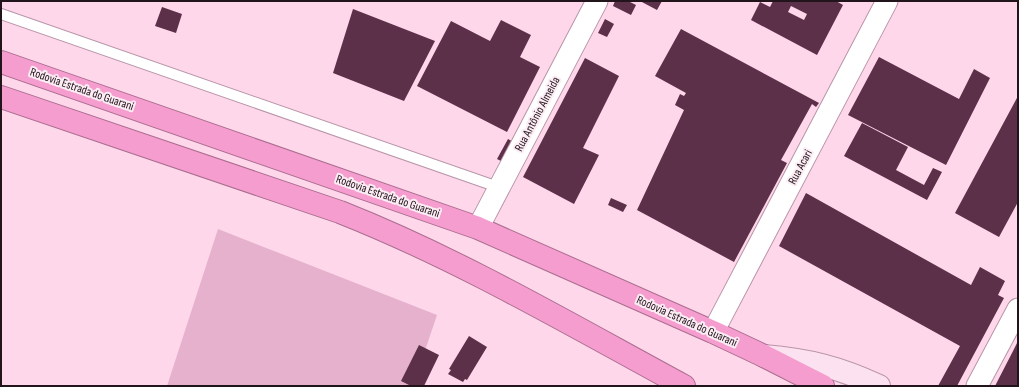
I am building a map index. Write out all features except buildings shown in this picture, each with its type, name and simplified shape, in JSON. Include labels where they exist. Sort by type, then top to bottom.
[{"type":"highway","name":"Rodovia Estrada do Guarani","points":[[1,62],[478,228],[713,332],[823,386]]},
{"type":"highway","points":[[1,97],[340,212],[374,225],[515,295],[684,386]]},
{"type":"main road","points":[[764,356],[818,363],[839,369],[879,386]]},
{"type":"street","name":"Rua Antônio Almeida","points":[[478,228],[498,187],[597,1]]},
{"type":"street","name":"Rua Acari","points":[[713,332],[887,1]]},
{"type":"street","points":[[977,386],[1018,309]]},
{"type":"lane","points":[[1,14],[498,187]]},
{"type":"shaded area","points":[[218,229],[437,315],[413,386],[167,386]]}]
